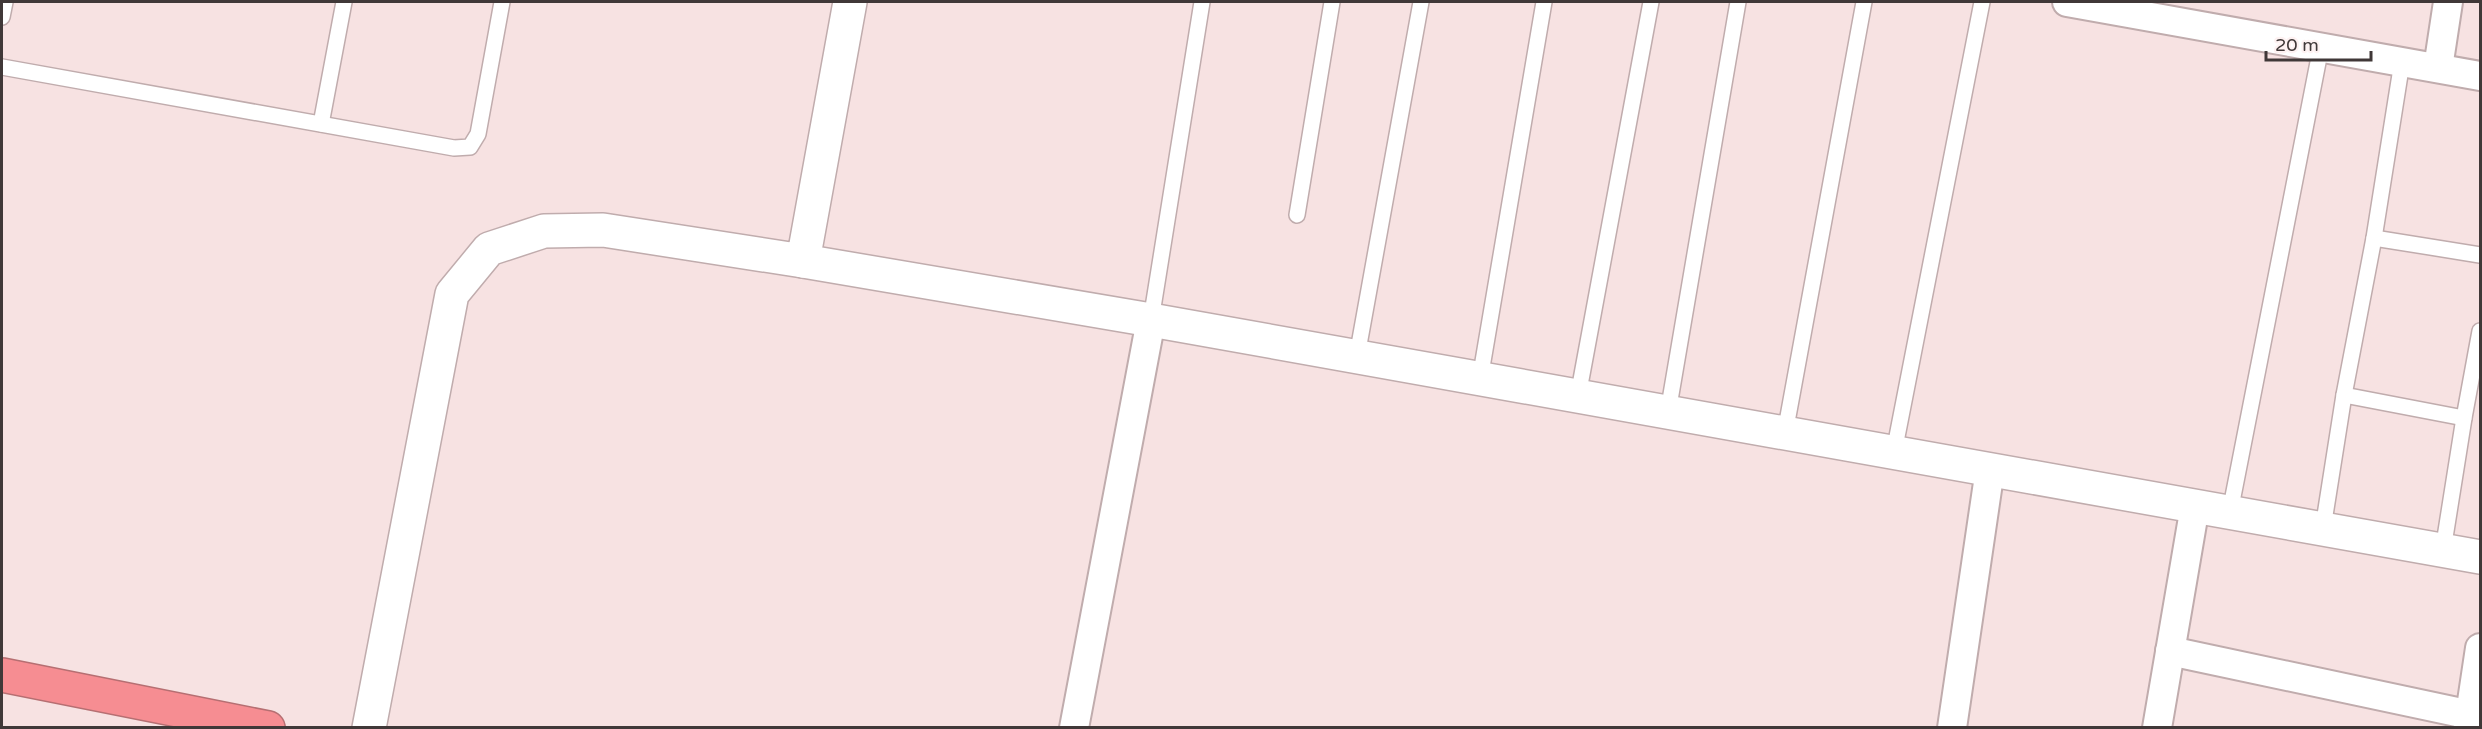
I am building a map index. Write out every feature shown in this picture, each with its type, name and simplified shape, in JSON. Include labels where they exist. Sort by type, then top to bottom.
[{"type":"highway","points":[[2,675],[268,728]]},
{"type":"street","points":[[804,261],[850,2]]},
{"type":"street","points":[[2067,2],[2481,76]]},
{"type":"street","points":[[2438,68],[2448,2]]},
{"type":"street","points":[[369,728],[452,294],[489,249],[544,231],[603,230],[804,261],[1357,356],[2481,557]]},
{"type":"street","points":[[1074,728],[1151,320]]},
{"type":"street","points":[[1952,728],[1990,469]]},
{"type":"street","points":[[2157,728],[2195,506]]},
{"type":"street","points":[[2170,651],[2469,721],[2481,648]]},
{"type":"lane","points":[[2,17],[4,2]]},
{"type":"lane","points":[[321,124],[344,2]]},
{"type":"lane","points":[[2,67],[454,148],[470,147],[478,134],[502,2]]},
{"type":"lane","points":[[1151,320],[1202,2]]},
{"type":"lane","points":[[1297,215],[1332,2]]},
{"type":"lane","points":[[1357,356],[1421,2]]},
{"type":"lane","points":[[1480,379],[1544,2]]},
{"type":"lane","points":[[1578,396],[1651,2]]},
{"type":"lane","points":[[1668,412],[1738,2]]},
{"type":"lane","points":[[1785,433],[1864,2]]},
{"type":"lane","points":[[1894,452],[1982,2]]},
{"type":"lane","points":[[2230,512],[2321,47]]},
{"type":"lane","points":[[2322,528],[2344,395],[2374,238],[2402,62]]},
{"type":"lane","points":[[2374,238],[2481,255]]},
{"type":"lane","points":[[2443,550],[2464,418],[2481,331]]},
{"type":"lane","points":[[2344,395],[2464,418]]}]
